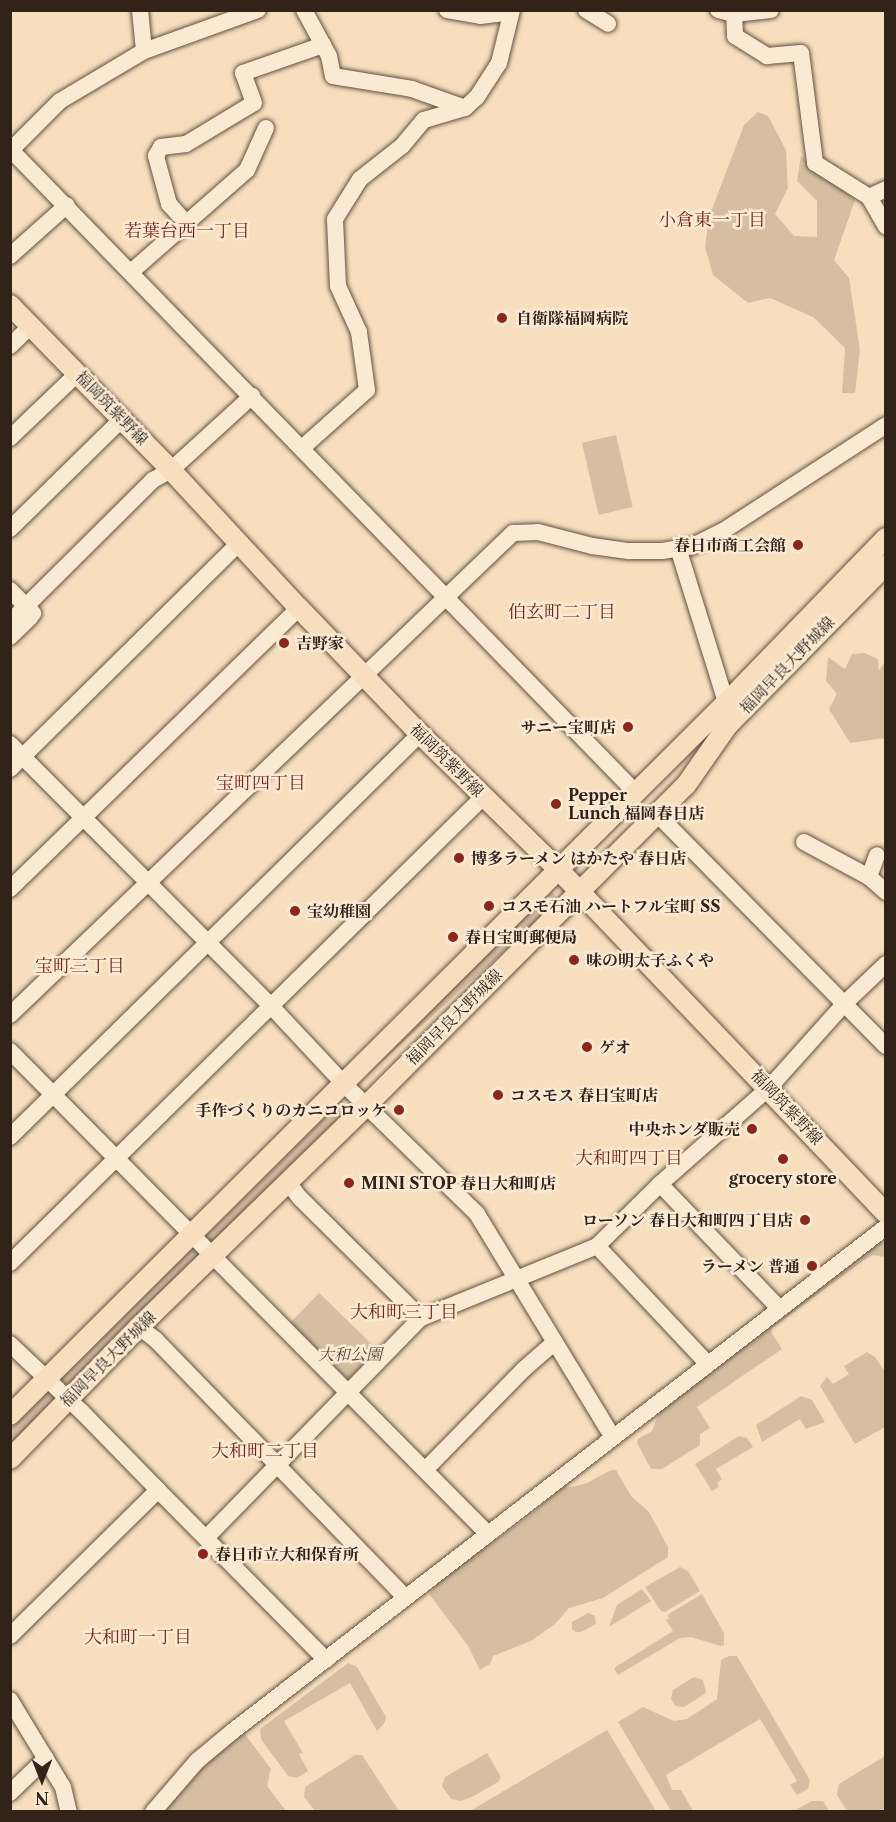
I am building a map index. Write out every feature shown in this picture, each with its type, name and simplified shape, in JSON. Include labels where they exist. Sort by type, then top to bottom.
[{"type":"main road","name":"福岡筑紫野線","points":[[10,305],[171,470],[420,734],[558,868],[885,1213]]},
{"type":"main road","name":"福岡早良大野城線","points":[[10,1415],[728,701],[885,538]]},
{"type":"main road","name":"福岡早良大野城線","points":[[10,1459],[139,1327],[366,1106],[578,891],[686,786],[728,725],[885,565]]},
{"type":"street","points":[[140,10],[144,51]]},
{"type":"street","points":[[258,10],[144,51],[60,101],[11,150],[67,205],[635,792]]},
{"type":"street","points":[[304,10],[323,45],[333,76],[412,89],[465,108]]},
{"type":"street","points":[[302,448],[367,390],[359,332],[338,286],[335,219],[360,180],[402,146],[424,120],[465,108],[477,97],[499,63],[511,11],[480,16],[447,10]]},
{"type":"street","points":[[586,10],[608,24]]},
{"type":"street","points":[[771,10],[726,12],[735,36],[767,56],[801,52],[815,163],[869,197],[885,226]]},
{"type":"street","points":[[187,224],[169,204],[156,156],[161,147],[186,144],[254,103],[243,73],[323,45]]},
{"type":"street","points":[[131,272],[247,170],[266,128]]},
{"type":"street","points":[[869,197],[885,189]]},
{"type":"street","points":[[10,256],[67,205]]},
{"type":"street","points":[[10,346],[31,326]]},
{"type":"street","points":[[10,438],[78,373]]},
{"type":"street","points":[[10,637],[30,610],[153,480],[171,470],[252,396]]},
{"type":"street","points":[[10,529],[122,419]]},
{"type":"street","points":[[10,1015],[513,533],[538,532],[592,546],[629,551],[693,546],[723,531],[885,425]]},
{"type":"street","points":[[10,770],[239,543]]},
{"type":"street","points":[[678,548],[721,690],[728,701],[728,725]]},
{"type":"street","points":[[10,590],[30,610]]},
{"type":"street","points":[[10,889],[299,608]]},
{"type":"street","points":[[10,622],[30,610]]},
{"type":"street","points":[[728,701],[740,702],[756,697]]},
{"type":"street","points":[[10,1137],[420,734]]},
{"type":"street","points":[[10,744],[271,1006],[344,1084],[477,1214],[612,1436]]},
{"type":"street","points":[[10,1263],[483,797]]},
{"type":"street","points":[[657,814],[885,1046]]},
{"type":"street","points":[[804,842],[870,877],[885,892]]},
{"type":"street","points":[[870,877],[877,855]]},
{"type":"street","points":[[207,1537],[422,1318],[597,1246],[660,1184],[769,1088],[844,1004],[885,964]]},
{"type":"street","points":[[10,1051],[55,1093],[426,1468],[487,1533]]},
{"type":"street","points":[[287,1181],[300,1198],[422,1318]]},
{"type":"street","points":[[660,1184],[779,1308]]},
{"type":"street","points":[[153,1812],[197,1761],[404,1596],[779,1308],[843,1262],[885,1227]]},
{"type":"street","points":[[597,1246],[708,1364]]},
{"type":"street","points":[[139,1327],[155,1340],[276,1467],[404,1596]]},
{"type":"street","points":[[426,1468],[524,1369],[555,1342]]},
{"type":"street","points":[[10,1344],[207,1537],[326,1660]]},
{"type":"street","points":[[10,1636],[158,1490]]},
{"type":"street","points":[[10,1700],[63,1787],[69,1812]]},
{"type":"street","points":[[10,1793],[46,1758]]},
{"type":"green space","points":[[758,112],[768,116],[786,150],[788,188],[775,214],[794,236],[817,237],[817,201],[797,181],[801,156],[855,200],[834,260],[849,278],[860,350],[855,393],[842,393],[845,348],[813,317],[770,298],[748,303],[713,275],[705,247],[709,217],[744,125]]},
{"type":"green space","points":[[616,435],[633,507],[599,515],[582,443]]},
{"type":"green space","points":[[864,653],[878,659],[879,671],[885,661],[885,738],[850,743],[829,709],[837,694],[826,681],[828,657],[845,669],[852,654]]},
{"type":"green space","points":[[552,892],[560,901],[358,1083],[350,1074]]},
{"type":"green space","points":[[340,1102],[348,1110],[213,1244],[206,1236]]},
{"type":"green space","points":[[879,1242],[885,1243],[885,1257],[873,1255],[866,1259],[772,1328],[771,1332],[782,1349],[697,1407],[710,1428],[700,1434],[700,1445],[662,1469],[651,1469],[637,1443],[638,1439],[652,1431],[661,1407]]},
{"type":"green space","points":[[195,1245],[203,1253],[68,1387],[61,1379]]},
{"type":"green space","name":"大和公園","points":[[319,1293],[381,1353],[352,1383],[290,1323]]},
{"type":"green space","points":[[867,1352],[875,1357],[883,1369],[885,1368],[885,1427],[855,1444],[820,1386],[827,1377],[833,1384],[849,1374],[844,1366]]},
{"type":"green space","points":[[51,1387],[59,1395],[11,1445],[11,1429]]},
{"type":"green space","points":[[801,1396],[812,1400],[825,1422],[806,1429],[800,1419],[762,1442],[756,1425]]},
{"type":"green space","points":[[739,1436],[747,1438],[753,1447],[716,1469],[722,1479],[717,1483],[719,1487],[712,1491],[695,1464]]},
{"type":"green space","points":[[611,1470],[616,1470],[631,1496],[649,1512],[668,1547],[668,1557],[603,1598],[569,1608],[555,1624],[531,1641],[493,1656],[490,1664],[480,1670],[468,1646],[429,1594],[444,1576],[521,1522],[564,1486],[571,1487],[587,1483]]},
{"type":"green space","points":[[680,1567],[688,1571],[700,1591],[665,1612],[661,1611],[645,1587]]},
{"type":"green space","points":[[642,1589],[651,1601],[609,1627],[617,1605]]},
{"type":"green space","points":[[702,1594],[724,1633],[724,1645],[691,1637],[680,1638],[618,1675],[614,1668],[673,1631],[666,1620],[669,1618],[667,1615]]},
{"type":"green space","points":[[588,1613],[595,1616],[596,1624],[581,1632],[572,1629],[572,1622]]},
{"type":"green space","points":[[729,1656],[737,1656],[810,1780],[808,1789],[797,1795],[790,1785],[797,1781],[760,1719],[666,1775],[672,1790],[681,1790],[693,1811],[671,1811],[618,1722],[643,1707],[674,1721],[687,1719],[717,1699],[721,1660]]},
{"type":"green space","points":[[348,1663],[357,1667],[386,1717],[384,1724],[377,1731],[350,1683],[284,1721],[303,1753],[299,1754],[308,1771],[297,1778],[288,1776],[261,1739],[260,1729]]},
{"type":"green space","points":[[694,1677],[703,1680],[706,1693],[684,1707],[676,1706],[671,1699],[673,1690]]},
{"type":"green space","points":[[242,1730],[271,1769],[267,1786],[286,1811],[160,1812],[198,1768]]},
{"type":"green space","points":[[607,1730],[656,1811],[470,1811]]},
{"type":"green space","points":[[487,1753],[501,1777],[498,1782],[461,1801],[451,1799],[442,1786],[445,1777]]},
{"type":"green space","points":[[355,1755],[362,1755],[399,1811],[315,1811],[304,1797],[305,1787]]},
{"type":"green space","points":[[885,1756],[885,1811],[847,1811],[837,1795],[839,1784]]},
{"type":"green space","points":[[812,1801],[823,1801],[829,1811],[793,1811]]},
{"type":"place","name":"自衛隊福岡病院","points":[[502,318]]},
{"type":"place","name":"春日市商工会館","points":[[798,545]]},
{"type":"place","name":"吉野家","points":[[284,643]]},
{"type":"place","name":"サニー宝町店","points":[[628,727]]},
{"type":"place","name":"Pepper Lunch 福岡春日店","points":[[556,804]]},
{"type":"place","name":"博多ラーメン はかたや 春日店","points":[[459,858]]},
{"type":"place","name":"コスモ石油 ハートフル宝町 SS","points":[[489,906]]},
{"type":"place","name":"宝幼稚園","points":[[295,911]]},
{"type":"place","name":"春日宝町郵便局","points":[[453,937]]},
{"type":"place","name":"味の明太子ふくや","points":[[574,960]]},
{"type":"place","name":"ゲオ","points":[[587,1047]]},
{"type":"place","name":"コスモス 春日宝町店","points":[[498,1095]]},
{"type":"place","name":"手作づくりのカニコロッケ","points":[[399,1110]]},
{"type":"place","name":"中央ホンダ販売","points":[[752,1129]]},
{"type":"place","name":"grocery store","points":[[783,1159]]},
{"type":"place","name":"MINI STOP 春日大和町店","points":[[349,1183]]},
{"type":"place","name":"ローソン 春日大和町四丁目店","points":[[805,1220]]},
{"type":"place","name":"ラーメン 普通","points":[[812,1266]]},
{"type":"place","name":"春日市立大和保育所","points":[[203,1554]]},
{"type":"district","name":"小倉東一丁目","points":[[712,220]]},
{"type":"district","name":"若葉台西一丁目","points":[[187,231]]},
{"type":"district","name":"伯玄町二丁目","points":[[562,612]]},
{"type":"district","name":"宝町四丁目","points":[[261,783]]},
{"type":"district","name":"宝町三丁目","points":[[80,966]]},
{"type":"district","name":"大和町四丁目","points":[[629,1158]]},
{"type":"district","name":"大和町三丁目","points":[[404,1312]]},
{"type":"district","name":"大和町二丁目","points":[[265,1451]]},
{"type":"district","name":"大和町一丁目","points":[[138,1637]]}]
